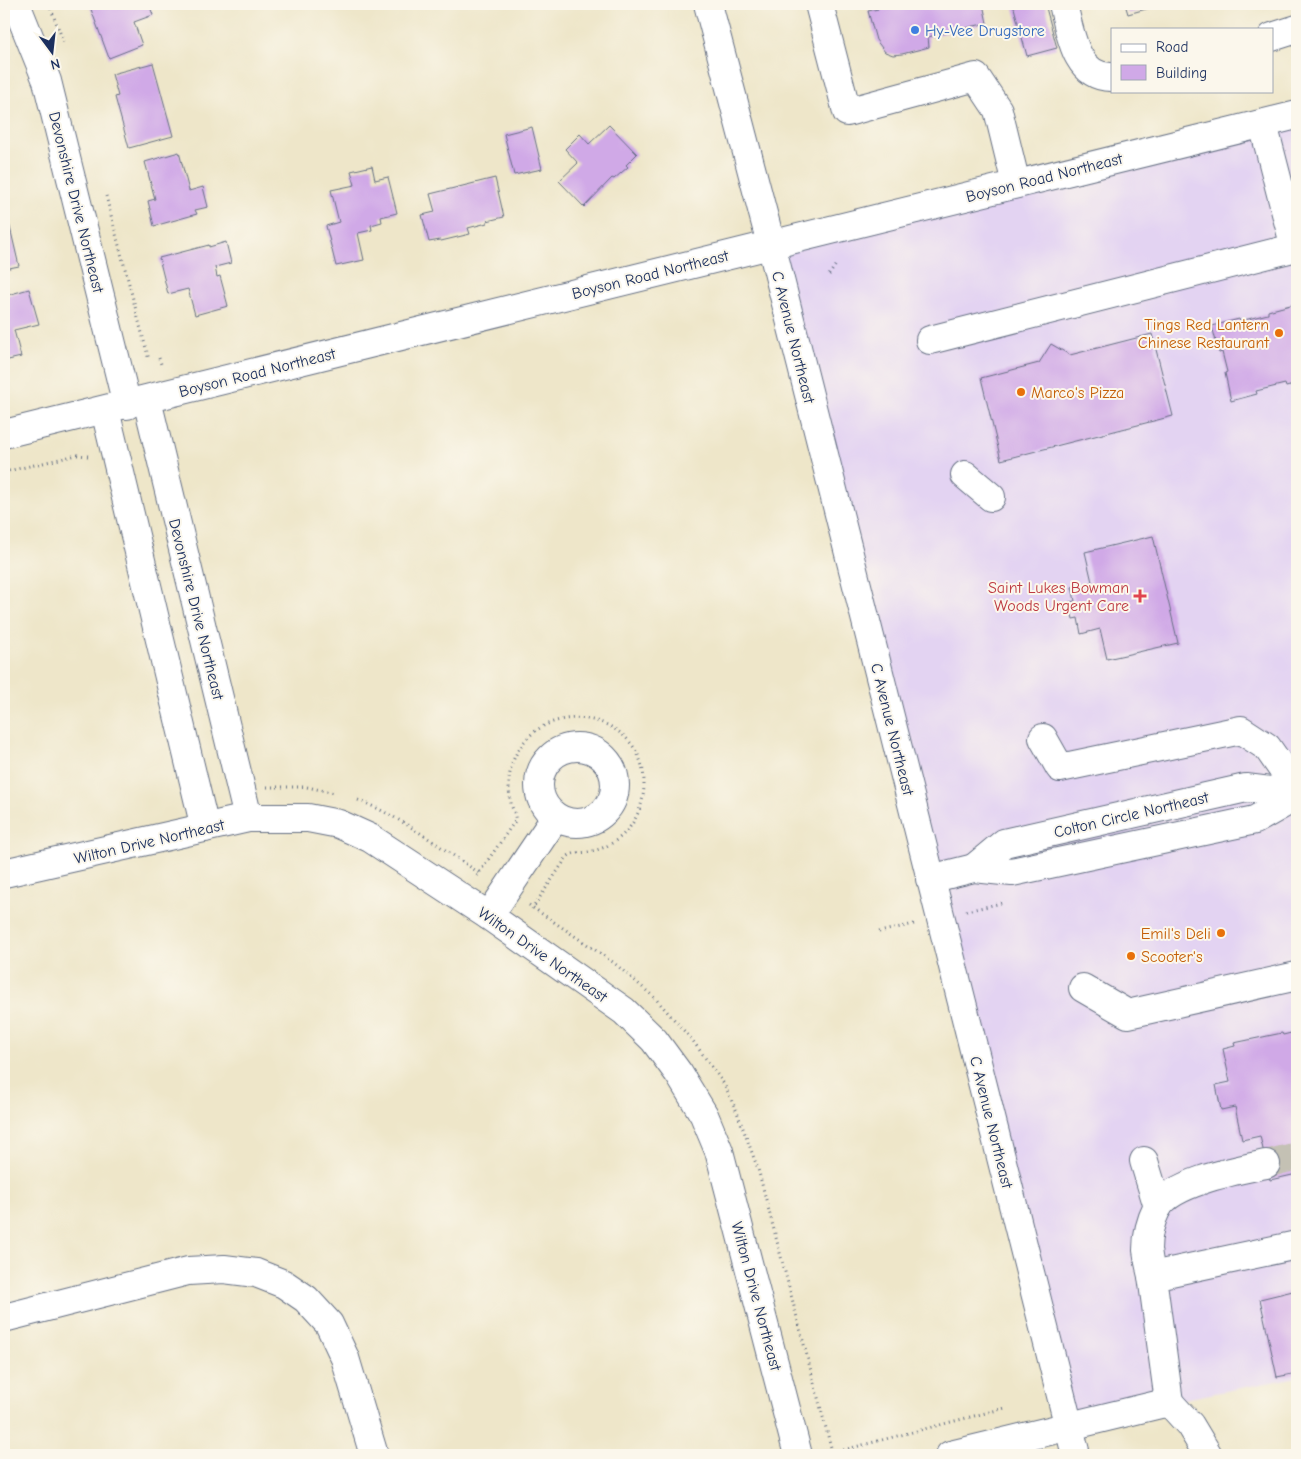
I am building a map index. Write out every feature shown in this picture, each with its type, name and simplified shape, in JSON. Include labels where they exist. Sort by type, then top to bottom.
[{"type":"street","name":"Devonshire Drive Northeast","points":[[16,4],[47,81],[126,405],[248,818]]},
{"type":"street","name":"C Avenue Northeast","points":[[708,4],[771,244],[1076,1455]]},
{"type":"street","points":[[819,4],[847,112],[976,77],[998,110],[1016,184]]},
{"type":"street","points":[[1063,4],[1075,50],[1085,66],[1107,77]]},
{"type":"street","points":[[1274,37],[1297,29]]},
{"type":"street","name":"Boyson Road Northeast","points":[[4,434],[1297,115]]},
{"type":"street","points":[[930,340],[1296,248],[1263,124]]},
{"type":"street","name":"Devonshire Drive Northeast","points":[[126,405],[205,828]]},
{"type":"street","points":[[964,476],[991,497]]},
{"type":"street","points":[[1043,738],[1060,768],[1241,730],[1267,747],[1297,790]]},
{"type":"street","name":"Colton Circle Northeast","points":[[930,879],[974,868],[1004,844],[1236,790],[1246,788],[1297,795]]},
{"type":"street","name":"Wilton Drive Northeast","points":[[4,873],[248,818],[308,818],[339,824],[370,838],[489,916],[624,1011],[654,1040],[679,1074],[704,1115],[719,1151],[798,1455]]},
{"type":"street","points":[[489,916],[555,818]]},
{"type":"street","points":[[1083,988],[1128,1014],[1297,976]]},
{"type":"street","points":[[1144,1161],[1158,1207]]},
{"type":"street","points":[[1208,1455],[1190,1425],[1169,1402],[1147,1250],[1150,1226],[1158,1207],[1178,1190],[1207,1178],[1266,1164]]},
{"type":"street","points":[[1152,1276],[1297,1245]]},
{"type":"street","points":[[4,1318],[188,1271],[224,1268],[256,1273],[284,1284],[299,1294],[329,1324],[346,1358],[374,1455]]},
{"type":"street","points":[[950,1455],[1169,1402]]},
{"type":"path","points":[[829,275],[837,263]]},
{"type":"path","points":[[4,472],[77,454],[94,457]]},
{"type":"path","points":[[823,1455],[1005,1408]]},
{"type":"shaded area","points":[[1297,114],[1297,1377],[1169,1402],[1068,1426],[771,244]]},
{"type":"building","points":[[89,4],[149,4],[153,15],[134,22],[142,45],[109,58]]},
{"type":"building","name":"Hy-Vee Drugstore","points":[[877,4],[983,4],[987,23],[928,37],[929,47],[893,55],[885,52],[876,40],[868,11],[878,9]]},
{"type":"building","points":[[1013,4],[1045,4],[1057,48],[1027,56]]},
{"type":"building","points":[[1125,4],[1164,4],[1128,14]]},
{"type":"building","points":[[153,63],[173,136],[129,148],[115,97],[118,96],[112,74]]},
{"type":"building","points":[[609,125],[637,154],[626,165],[628,167],[614,179],[612,178],[584,207],[559,181],[578,163],[565,149],[580,134],[589,144]]},
{"type":"building","points":[[532,127],[542,169],[514,175],[504,134]]},
{"type":"building","points":[[179,152],[189,191],[203,187],[208,207],[195,210],[197,214],[154,226],[148,201],[155,199],[145,162]]},
{"type":"building","points":[[372,166],[375,180],[388,177],[397,213],[381,217],[382,222],[371,225],[372,230],[358,233],[364,260],[336,266],[326,226],[339,222],[331,190],[355,185],[351,171]]},
{"type":"building","points":[[495,178],[504,217],[468,228],[470,234],[429,242],[422,215],[435,212],[430,194]]},
{"type":"building","points":[[9,223],[19,266],[4,269],[4,224]]},
{"type":"building","points":[[226,242],[231,263],[215,267],[217,277],[220,276],[228,306],[195,315],[188,289],[168,294],[159,258]]},
{"type":"building","points":[[29,289],[39,324],[14,330],[21,357],[4,361],[4,296]]},
{"type":"building","points":[[1294,304],[1297,315],[1297,384],[1286,387],[1285,384],[1256,391],[1257,394],[1231,401],[1222,352],[1219,353],[1212,326],[1268,314],[1268,311]]},
{"type":"building","points":[[1152,334],[1173,416],[1001,460],[981,378],[1039,363],[1051,344],[1070,355]]},
{"type":"building","points":[[1153,536],[1178,643],[1107,659],[1100,629],[1081,634],[1078,618],[1073,619],[1069,602],[1075,601],[1072,587],[1092,582],[1085,552]]},
{"type":"building","points":[[1295,1032],[1297,1043],[1297,1174],[1270,1180],[1260,1136],[1242,1140],[1235,1107],[1221,1110],[1216,1085],[1230,1082],[1223,1049],[1235,1046],[1234,1043]]},
{"type":"building","points":[[1297,1290],[1297,1373],[1277,1377],[1260,1299]]},
{"type":"tunnel","points":[[1266,1164],[1297,1156]]},
{"type":"place","name":"Hy-Vee Drugstore","points":[[915,30]]},
{"type":"place","name":"Tings Red Lantern Chinese Restaurant","points":[[1279,333]]},
{"type":"place","name":"Marco's Pizza","points":[[1021,392]]},
{"type":"place","name":"Saint Lukes Bowman Woods Urgent Care","points":[[1140,596]]},
{"type":"place","name":"Emil's Deli","points":[[1221,933]]},
{"type":"place","name":"Scooter's","points":[[1131,956]]}]
